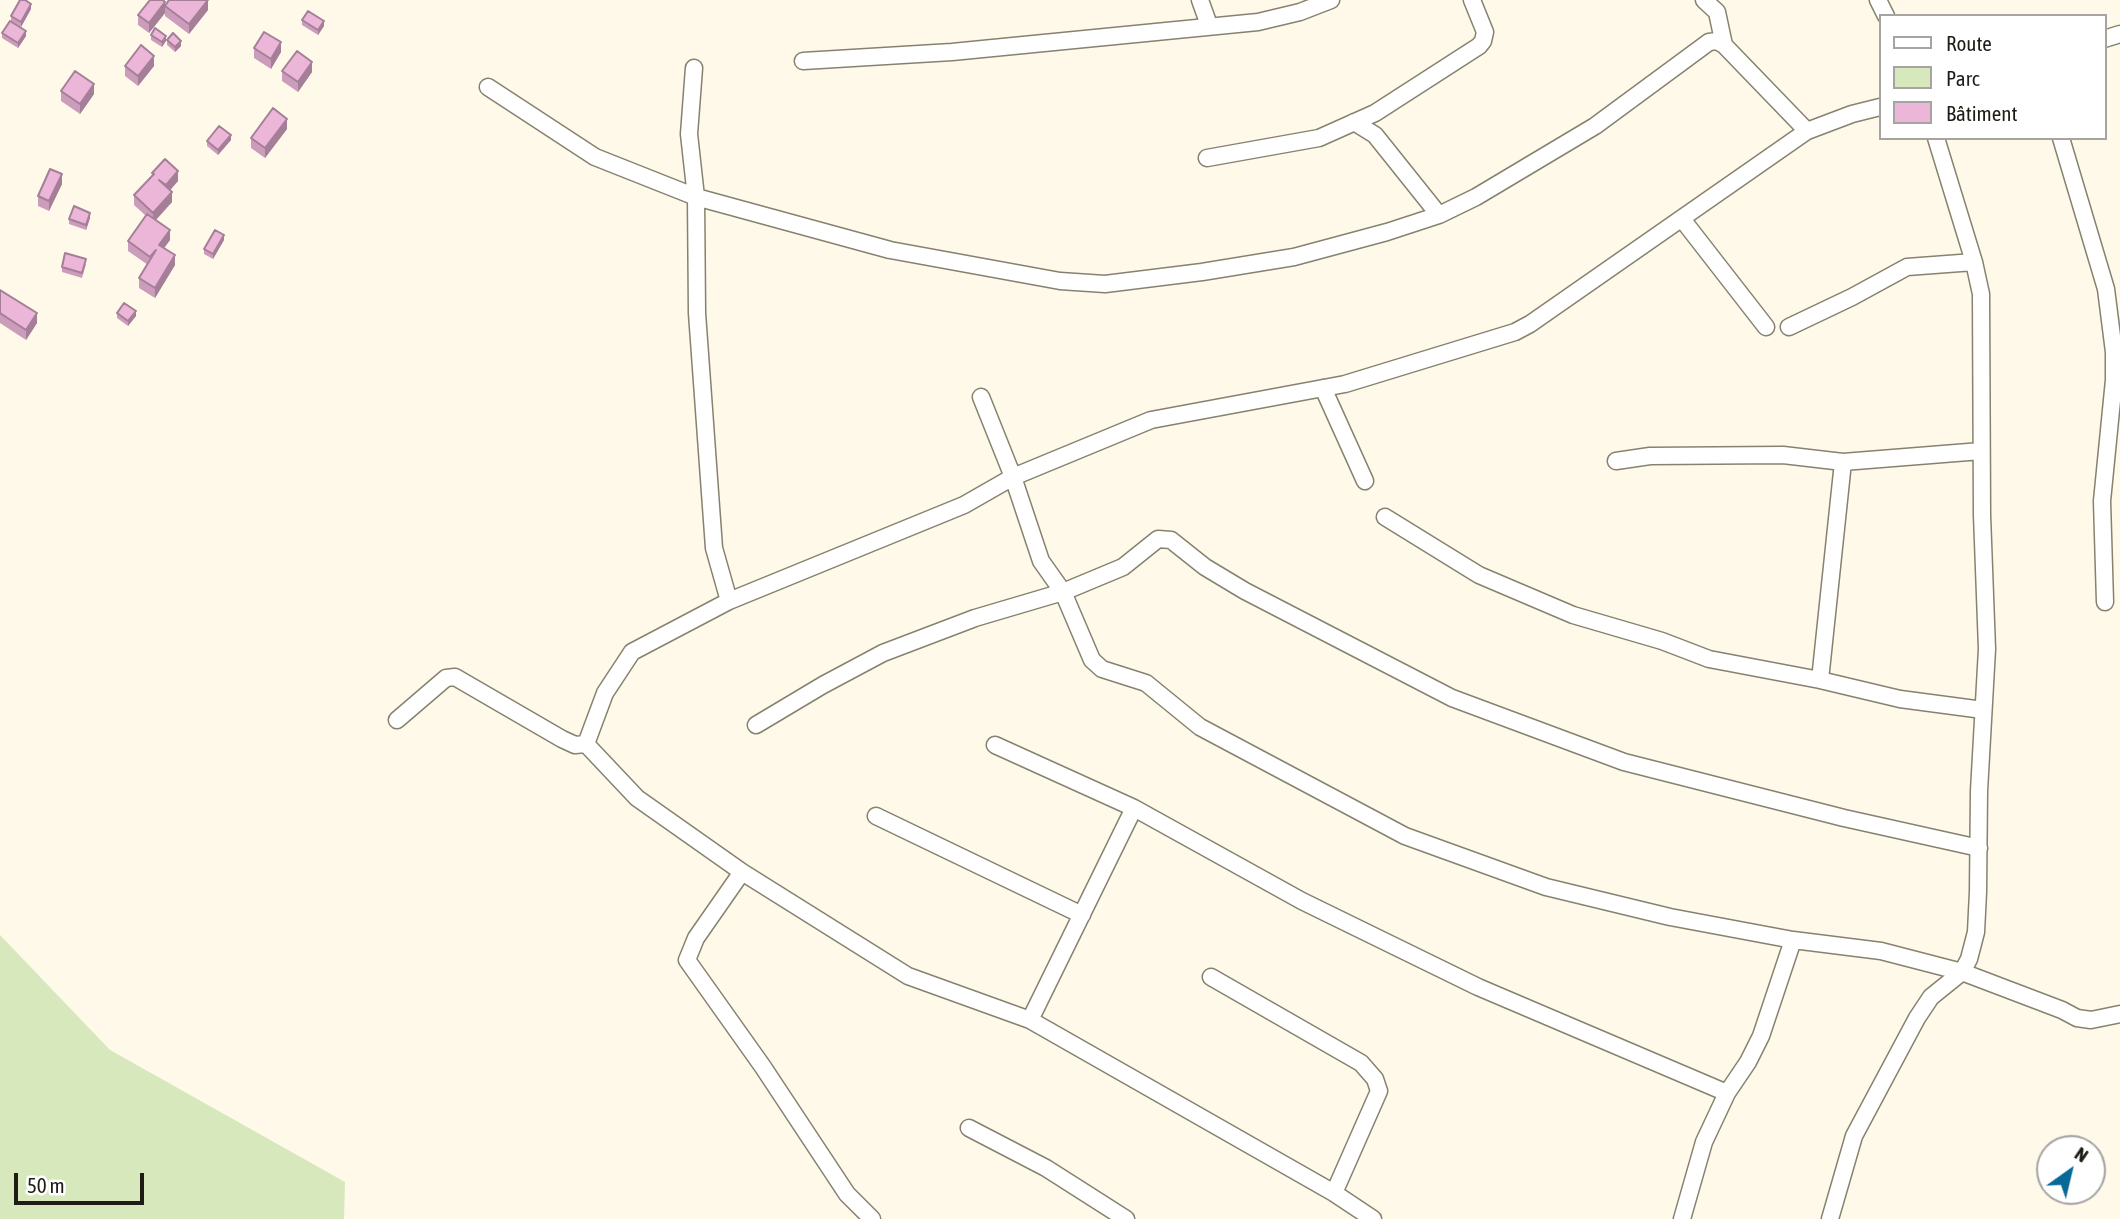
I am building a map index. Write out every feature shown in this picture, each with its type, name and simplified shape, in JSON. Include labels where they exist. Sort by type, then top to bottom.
[{"type":"street","points":[[1200,0],[1209,25]]},
{"type":"street","points":[[803,61],[951,52],[1258,22],[1300,12],[1331,0]]},
{"type":"street","points":[[1207,158],[1319,138],[1376,113],[1479,46],[1485,32],[1472,0]]},
{"type":"street","points":[[1704,0],[1717,12],[1724,45]]},
{"type":"street","points":[[488,87],[595,157],[696,197],[890,250],[1060,281],[1105,284],[1294,257],[1439,215],[1476,197],[1595,126],[1709,42],[1717,41],[1724,45],[1807,131]]},
{"type":"street","points":[[694,68],[689,134],[696,197],[696,313],[714,548],[729,601]]},
{"type":"street","points":[[586,744],[605,693],[632,652],[729,601],[964,505],[1013,477],[1162,417],[1345,384],[1515,332],[1807,131],[1878,108]]},
{"type":"street","points":[[1354,122],[1375,135],[1439,215]]},
{"type":"street","points":[[1830,1219],[1854,1136],[1917,1018],[1931,997],[1962,972],[1969,959],[1976,932],[1987,649],[1981,451],[1981,293],[1937,140]]},
{"type":"street","points":[[2062,140],[2106,289],[2117,352],[2102,501],[2105,602]]},
{"type":"street","points":[[1682,219],[1766,327]]},
{"type":"street","points":[[1789,327],[1852,298],[1907,267],[1974,262]]},
{"type":"street","points":[[1323,388],[1365,481]]},
{"type":"street","points":[[981,397],[1013,477],[1041,561],[1063,592],[1092,660],[1102,669],[1146,683],[1200,727],[1405,836],[1546,887],[1670,916],[1793,940],[1881,951],[1962,972],[2077,1018],[2091,1020],[2120,1014]]},
{"type":"street","points":[[1616,461],[1650,456],[1783,455],[1843,462],[1981,451]]},
{"type":"street","points":[[1820,680],[1843,462]]},
{"type":"street","points":[[1385,517],[1479,575],[1573,615],[1662,641],[1709,659],[1820,680],[1900,699],[1983,710]]},
{"type":"street","points":[[756,725],[883,653],[975,618],[1063,592],[1123,568],[1158,539],[1171,540],[1205,567],[1245,591],[1452,698],[1624,762],[1844,818],[1979,848]]},
{"type":"street","points":[[397,720],[446,678],[455,677],[562,739],[575,745],[586,744]]},
{"type":"street","points":[[586,744],[637,798],[742,872],[908,976],[1030,1020],[1373,1219]]},
{"type":"street","points":[[995,746],[1134,808],[1302,901],[1478,987],[1727,1093]]},
{"type":"street","points":[[1030,1020],[1134,808]]},
{"type":"street","points":[[876,816],[1082,915]]},
{"type":"street","points":[[742,872],[696,938],[687,960],[763,1067],[847,1194],[872,1219]]},
{"type":"street","points":[[1682,1219],[1704,1142],[1727,1093],[1748,1062],[1761,1036],[1793,940]]},
{"type":"street","points":[[1211,977],[1361,1063],[1375,1079],[1379,1091],[1334,1194]]},
{"type":"street","points":[[969,1128],[1046,1168],[1126,1219]]},
{"type":"green space","points":[[0,935],[110,1050],[345,1182],[344,1219],[0,1219]]},
{"type":"building","points":[[20,0],[31,4],[21,22],[11,16]]},
{"type":"building","points":[[150,0],[165,2],[149,23],[138,15]]},
{"type":"building","points":[[169,0],[208,0],[189,24],[165,6]]},
{"type":"building","points":[[308,11],[324,21],[318,30],[302,20]]},
{"type":"building","points":[[10,21],[26,31],[18,43],[2,33]]},
{"type":"building","points":[[155,28],[166,36],[162,42],[151,35]]},
{"type":"building","points":[[264,32],[281,42],[271,59],[254,48]]},
{"type":"building","points":[[173,33],[181,41],[175,47],[167,40]]},
{"type":"building","points":[[141,45],[154,56],[138,76],[125,66]]},
{"type":"building","points":[[297,51],[312,62],[298,82],[282,71]]},
{"type":"building","points":[[75,71],[94,84],[80,104],[61,91]]},
{"type":"building","points":[[273,108],[287,119],[265,148],[251,138]]},
{"type":"building","points":[[219,126],[231,135],[218,150],[207,141]]},
{"type":"building","points":[[165,159],[178,171],[166,185],[159,180],[172,192],[153,213],[134,195]]},
{"type":"building","points":[[50,169],[62,174],[49,201],[38,196]]},
{"type":"building","points":[[74,206],[90,213],[86,225],[69,219]]},
{"type":"building","points":[[147,214],[170,230],[159,245],[175,255],[155,288],[139,278],[156,250],[150,257],[128,241]]},
{"type":"building","points":[[215,230],[224,235],[213,254],[204,249]]},
{"type":"building","points":[[65,253],[86,259],[82,273],[62,267]]},
{"type":"building","points":[[0,290],[37,313],[26,330],[0,313]]},
{"type":"building","points":[[124,303],[136,311],[128,321],[117,313]]}]
